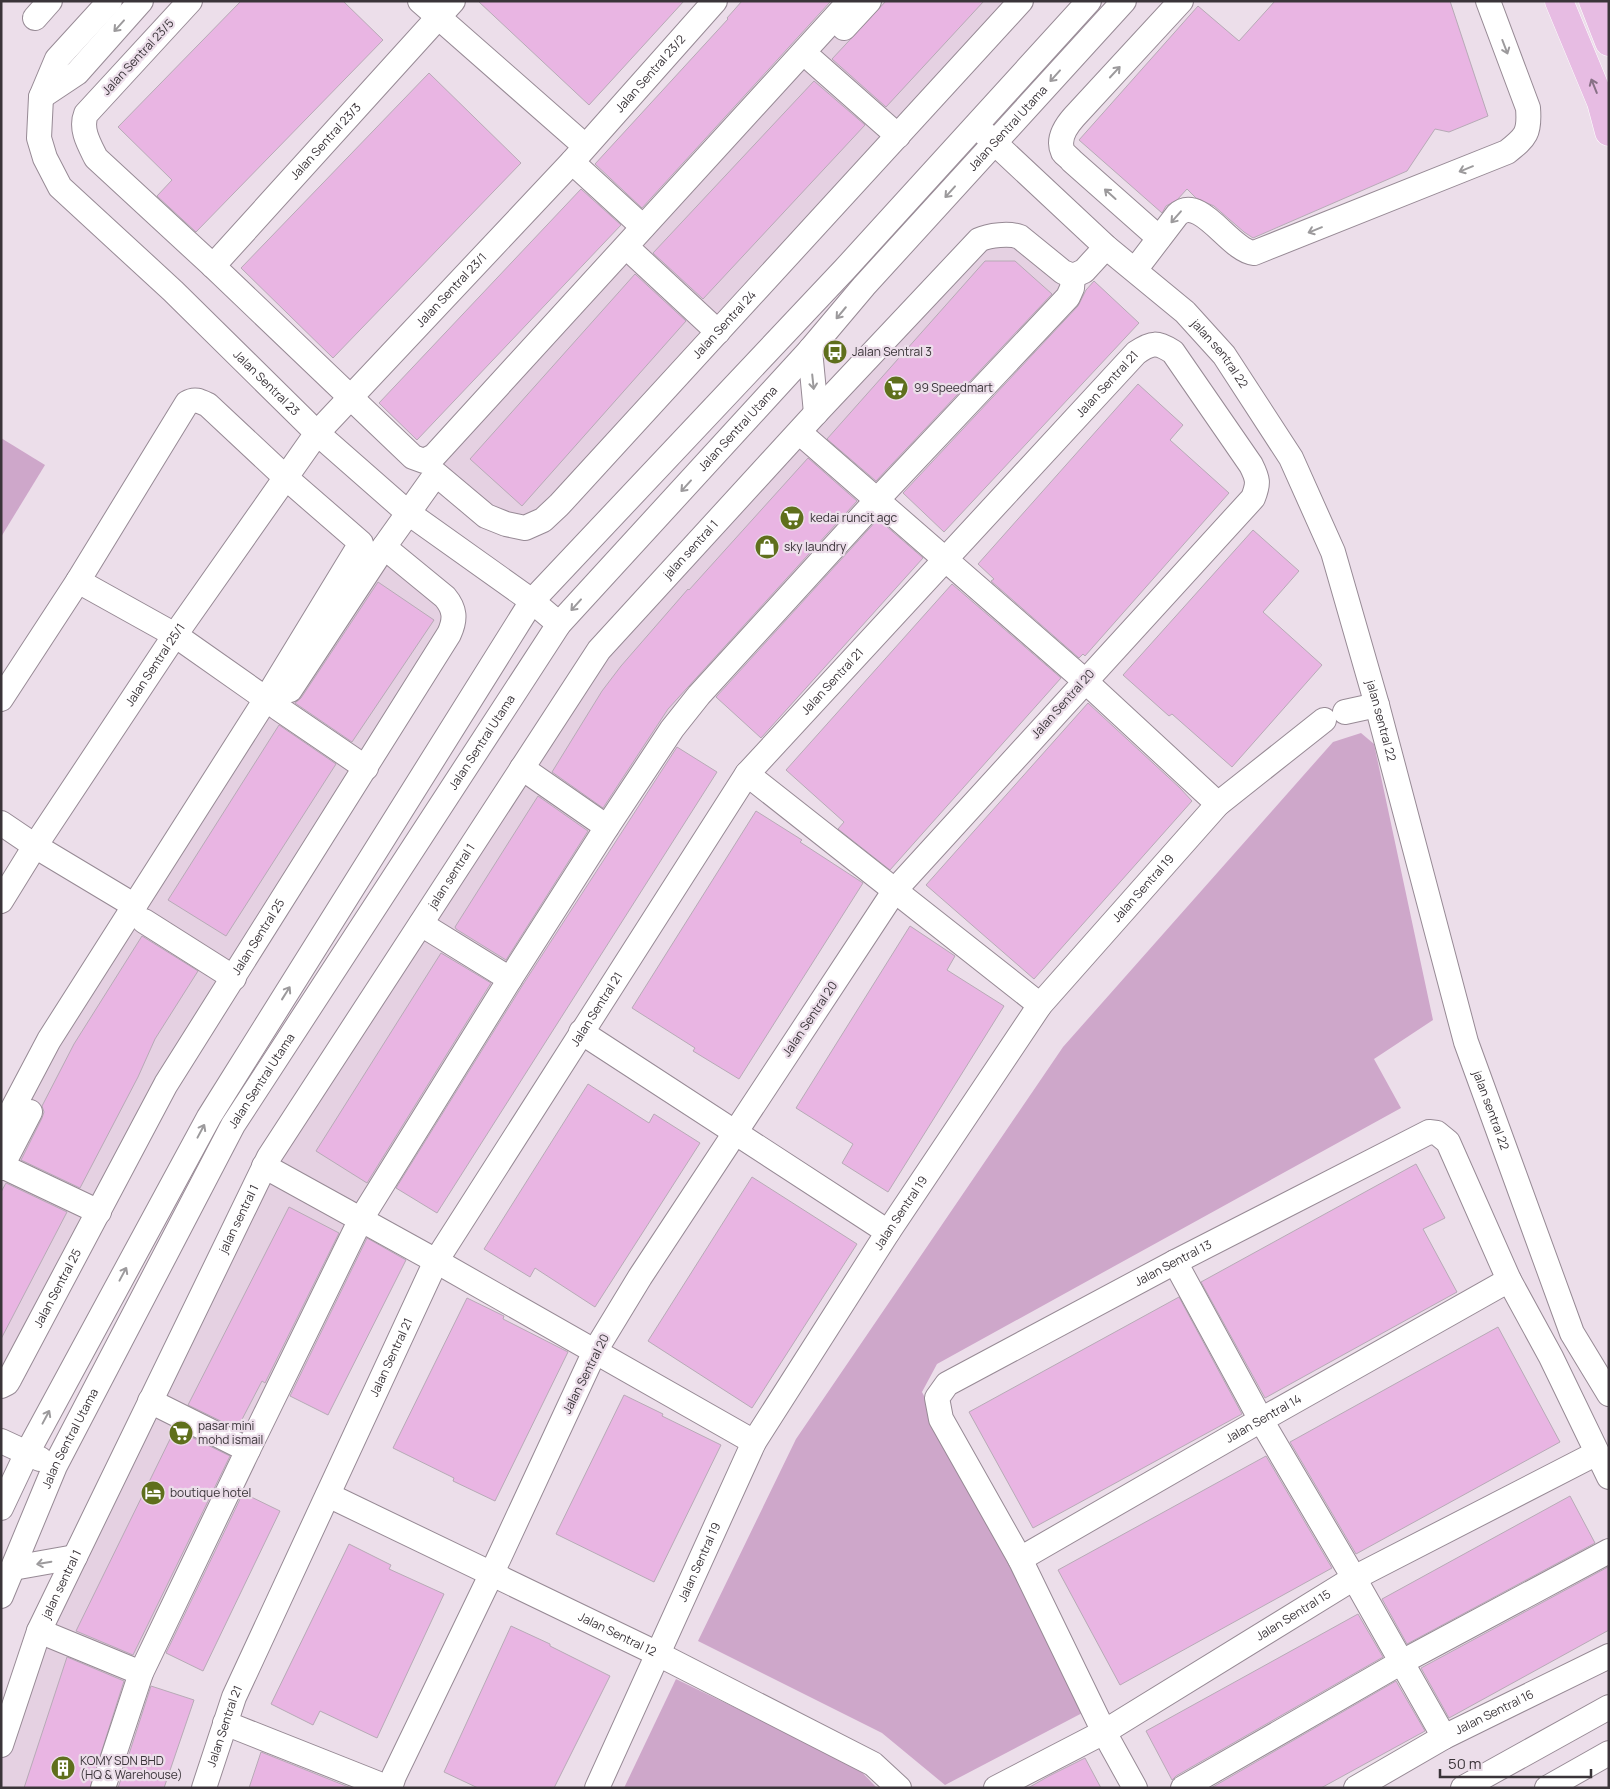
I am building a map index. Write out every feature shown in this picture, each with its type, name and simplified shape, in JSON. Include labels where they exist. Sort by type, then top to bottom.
[{"type":"main road","points":[[1559,1],[1600,102],[1609,132]]},
{"type":"main road","points":[[1593,1],[1609,42]]},
{"type":"street","name":"Jalan Sentral 23","points":[[110,1],[57,59],[41,97],[39,138],[44,158],[60,186],[173,291],[317,433],[407,512],[532,601],[558,624]]},
{"type":"street","points":[[41,97],[77,73],[141,1]]},
{"type":"street","name":"Jalan Sentral 23/5","points":[[190,1],[86,114],[83,122],[88,141],[96,158],[213,266]]},
{"type":"street","points":[[420,1],[446,10],[644,227]]},
{"type":"street","points":[[213,266],[413,457],[418,460],[430,460],[850,1]]},
{"type":"street","points":[[272,703],[436,474],[869,1]]},
{"type":"street","name":"Jalan Sentral 24","points":[[436,474],[486,516],[506,524],[525,528],[543,520],[559,505],[1021,1]]},
{"type":"street","name":"Jalan Sentral Utama","points":[[1,1508],[27,1453],[209,1117],[532,601],[838,276],[1089,1]]},
{"type":"street","name":"Jalan Sentral Utama","points":[[1,1596],[55,1466],[233,1125],[558,624],[810,350],[864,286],[1124,1]]},
{"type":"street","points":[[1159,238],[1072,161],[1063,151],[1061,141],[1065,129],[1074,117],[1180,1]]},
{"type":"street","points":[[1134,270],[1181,210],[1193,209],[1244,250],[1249,253],[1259,252],[1507,152],[1519,143],[1526,134],[1529,124],[1528,108],[1488,1]]},
{"type":"street","name":"Jalan Sentral 23/2","points":[[578,154],[711,3]]},
{"type":"street","name":"Jalan Sentral 23/3","points":[[213,266],[446,10]]},
{"type":"street","points":[[813,62],[898,136]]},
{"type":"street","name":"jalan sentral 22","points":[[976,126],[1106,247],[1186,312],[1224,356],[1291,458],[1333,552],[1377,705],[1466,1042],[1572,1333],[1609,1394]]},
{"type":"street","name":"Jalan Sentral 23/1","points":[[317,433],[578,154]]},
{"type":"street","name":"jalan sentral 1","points":[[1,1745],[39,1631],[264,1166],[599,650],[800,433],[816,413],[979,240],[986,237],[1013,235],[1020,237],[1063,272],[1073,276]]},
{"type":"street","points":[[103,1788],[141,1673],[361,1219],[389,1171],[607,827],[685,712],[876,501],[1068,296],[1072,288],[1073,276],[1084,271],[1106,247]]},
{"type":"street","points":[[635,255],[718,332]]},
{"type":"street","name":"Jalan Sentral 21","points":[[204,1788],[234,1697],[436,1261],[747,774],[1136,352],[1155,343]]},
{"type":"street","name":"Jalan Sentral 20","points":[[390,1788],[595,1351],[640,1276],[895,890],[1253,498],[1258,486],[1257,476],[1251,465],[1173,352],[1155,343]]},
{"type":"street","points":[[810,350],[816,413]]},
{"type":"street","points":[[1,699],[78,581],[187,403],[192,400],[199,400],[208,405],[284,477],[361,543],[272,703],[140,913],[58,1055],[2,1167],[99,1212]]},
{"type":"street","name":"Jalan Sentral 25/1","points":[[1,901],[35,846],[175,635],[284,477],[317,433]]},
{"type":"street","points":[[800,433],[1085,681],[1218,804]]},
{"type":"street","name":"Jalan Sentral 25","points":[[1,1386],[10,1378],[166,1084],[449,634],[453,624],[452,610],[445,597],[384,547]]},
{"type":"street","points":[[78,581],[175,635],[366,768]]},
{"type":"street","name":"Jalan Sentral 19","points":[[597,1788],[754,1442],[888,1232],[1040,1005],[1218,804],[1335,716],[1377,705]]},
{"type":"street","points":[[522,768],[607,827]]},
{"type":"street","points":[[747,774],[1040,1005]]},
{"type":"street","points":[[1,823],[140,913],[234,978]]},
{"type":"street","points":[[1,1131],[49,1040],[140,913]]},
{"type":"street","points":[[421,924],[510,979]]},
{"type":"street","points":[[581,1032],[888,1232]]},
{"type":"street","name":"Jalan Sentral 13","points":[[1020,1559],[941,1419],[937,1398],[948,1384],[1176,1262],[1429,1132],[1437,1133],[1448,1142],[1509,1280]]},
{"type":"street","points":[[264,1166],[436,1261],[754,1442]]},
{"type":"street","points":[[1176,1262],[1261,1420],[1354,1578],[1444,1737]]},
{"type":"street","points":[[1509,1280],[1551,1358],[1609,1477]]},
{"type":"street","name":"Jalan Sentral 14","points":[[1020,1559],[1509,1280]]},
{"type":"street","points":[[150,1401],[248,1450]]},
{"type":"street","points":[[1,1441],[55,1466]]},
{"type":"street","name":"Jalan Sentral 15","points":[[996,1788],[1104,1732],[1354,1578],[1597,1453]]},
{"type":"street","name":"Jalan Sentral 12","points":[[328,1495],[658,1654],[873,1764],[899,1788]]},
{"type":"street","points":[[1183,1788],[1400,1662],[1609,1551]]},
{"type":"street","points":[[13,1568],[75,1557]]},
{"type":"street","points":[[1020,1559],[1104,1732],[1134,1788]]},
{"type":"street","points":[[39,1631],[141,1673]]},
{"type":"street","name":"Jalan Sentral 16","points":[[1356,1788],[1444,1737],[1609,1656]]},
{"type":"street","points":[[1464,1788],[1609,1706]]},
{"type":"street","points":[[225,1723],[390,1788]]},
{"type":"street","points":[[1547,1788],[1609,1754]]},
{"type":"shaded area","points":[[863,1],[1032,1],[527,536],[428,477]]},
{"type":"shaded area","points":[[1018,228],[1077,282],[687,715],[389,1180],[146,1675],[108,1788],[1,1788],[1,1724],[184,1314],[593,646],[977,231]]},
{"type":"shaded area","points":[[1,438],[45,465],[1,537]]},
{"type":"shaded area","points":[[377,549],[458,601],[172,1088],[1,1393],[1,1159],[55,1051],[232,771]]},
{"type":"shaded area","points":[[1361,733],[1374,744],[1433,1020],[1374,1059],[1401,1108],[937,1364],[922,1392],[1086,1711],[945,1785],[882,1733],[698,1641],[796,1439],[1063,1047],[1333,742]]},
{"type":"shaded area","points":[[676,1679],[857,1767],[877,1788],[624,1788]]},
{"type":"building","points":[[241,1],[343,1],[383,40],[196,232],[157,196],[172,180],[118,127]]},
{"type":"building","points":[[478,1],[684,1],[589,105]]},
{"type":"building","points":[[742,1],[831,1],[642,208],[595,164],[728,19]]},
{"type":"building","points":[[886,1],[984,1],[886,107],[832,59]]},
{"type":"building","points":[[1275,1],[1450,1],[1488,116],[1449,132],[1435,129],[1407,171],[1253,238],[1214,206],[1196,198],[1187,189],[1177,200],[1166,206],[1162,213],[1079,140],[1198,6],[1239,41]]},
{"type":"building","points":[[429,73],[521,163],[333,358],[241,268]]},
{"type":"building","points":[[814,81],[865,125],[703,299],[653,253]]},
{"type":"building","points":[[581,189],[621,225],[417,440],[379,403]]},
{"type":"building","points":[[985,261],[1015,261],[1052,294],[876,481],[827,439]]},
{"type":"building","points":[[635,274],[686,321],[522,506],[470,459]]},
{"type":"building","points":[[1094,281],[1139,323],[944,532],[903,493],[1078,306],[1086,290]]},
{"type":"building","points":[[1138,384],[1183,425],[1170,440],[1229,493],[1085,656],[1083,654],[1079,658],[991,581],[994,579],[978,564]]},
{"type":"building","points":[[808,458],[857,501],[668,709],[603,808],[552,772],[602,691],[621,666],[688,589]]},
{"type":"building","points":[[878,519],[923,558],[761,738],[716,697]]},
{"type":"building","points":[[1253,530],[1299,571],[1263,612],[1322,665],[1232,767],[1172,714],[1169,716],[1123,675]]},
{"type":"building","points":[[378,582],[434,620],[352,742],[295,703],[301,698]]},
{"type":"building","points":[[952,584],[1061,678],[890,870],[838,829],[844,822],[786,770]]},
{"type":"building","points":[[1088,703],[1192,801],[1034,979],[926,885]]},
{"type":"building","points":[[279,725],[336,764],[226,936],[168,900]]},
{"type":"building","points":[[677,747],[717,772],[437,1213],[396,1188],[522,986]]},
{"type":"building","points":[[538,796],[588,831],[506,960],[455,927]]},
{"type":"building","points":[[756,811],[802,840],[800,842],[863,883],[739,1079],[693,1051],[695,1048],[632,1008]]},
{"type":"building","points":[[910,926],[955,956],[947,970],[1004,1006],[888,1192],[842,1163],[853,1144],[796,1108]]},
{"type":"building","points":[[142,936],[198,971],[155,1039],[138,1077],[80,1188],[21,1160],[42,1118],[44,1112],[42,1106],[74,1044]]},
{"type":"building","points":[[441,953],[491,983],[367,1183],[316,1151]]},
{"type":"building","points":[[588,1084],[649,1123],[654,1114],[700,1143],[595,1307],[535,1268],[530,1277],[484,1249]]},
{"type":"building","points":[[1416,1164],[1445,1218],[1423,1229],[1457,1292],[1265,1398],[1201,1282]]},
{"type":"building","points":[[752,1177],[857,1244],[752,1408],[648,1341]]},
{"type":"building","points":[[6,1183],[67,1212],[1,1339],[1,1192]]},
{"type":"building","points":[[289,1207],[339,1233],[265,1383],[262,1381],[237,1429],[188,1405]]},
{"type":"building","points":[[367,1238],[406,1260],[328,1415],[290,1396]]},
{"type":"building","points":[[1179,1297],[1242,1414],[1033,1528],[969,1412]]},
{"type":"building","points":[[467,1298],[504,1316],[503,1319],[568,1352],[495,1501],[453,1481],[454,1478],[393,1448]]},
{"type":"building","points":[[1498,1327],[1560,1442],[1356,1554],[1290,1442]]},
{"type":"building","points":[[624,1395],[721,1445],[654,1582],[556,1534]]},
{"type":"building","points":[[175,1429],[230,1456],[133,1655],[76,1631]]},
{"type":"building","points":[[1266,1456],[1332,1568],[1120,1685],[1058,1570]]},
{"type":"building","points":[[243,1493],[280,1511],[203,1671],[166,1653]]},
{"type":"building","points":[[1570,1496],[1595,1543],[1407,1644],[1382,1599]]},
{"type":"building","points":[[349,1544],[391,1565],[389,1569],[444,1594],[377,1738],[320,1711],[313,1725],[271,1704]]},
{"type":"building","points":[[1608,1567],[1609,1630],[1449,1718],[1421,1668]]},
{"type":"building","points":[[1358,1614],[1383,1657],[1172,1780],[1146,1731]]},
{"type":"building","points":[[511,1626],[550,1644],[550,1646],[610,1676],[554,1788],[478,1788],[444,1772]]},
{"type":"building","points":[[67,1657],[124,1681],[90,1788],[24,1788]]},
{"type":"building","points":[[1396,1681],[1425,1731],[1321,1788],[1211,1788]]},
{"type":"building","points":[[151,1686],[194,1700],[164,1788],[118,1788]]},
{"type":"building","points":[[261,1752],[351,1788],[249,1788]]},
{"type":"building","points":[[1085,1758],[1101,1788],[1028,1788],[1049,1776]]},
{"type":"place","name":"Jalan Sentral 3","points":[[835,352]]},
{"type":"place","name":"99 Speedmart","points":[[896,388]]},
{"type":"place","name":"kedai runcit agc","points":[[792,518]]},
{"type":"place","name":"sky laundry","points":[[767,547]]},
{"type":"place","name":"pasar mini mohd ismail","points":[[181,1433]]},
{"type":"place","name":"boutique hotel","points":[[153,1493]]},
{"type":"place","name":"KOMY SDN BHD (HQ & Warehouse)","points":[[63,1768]]}]
